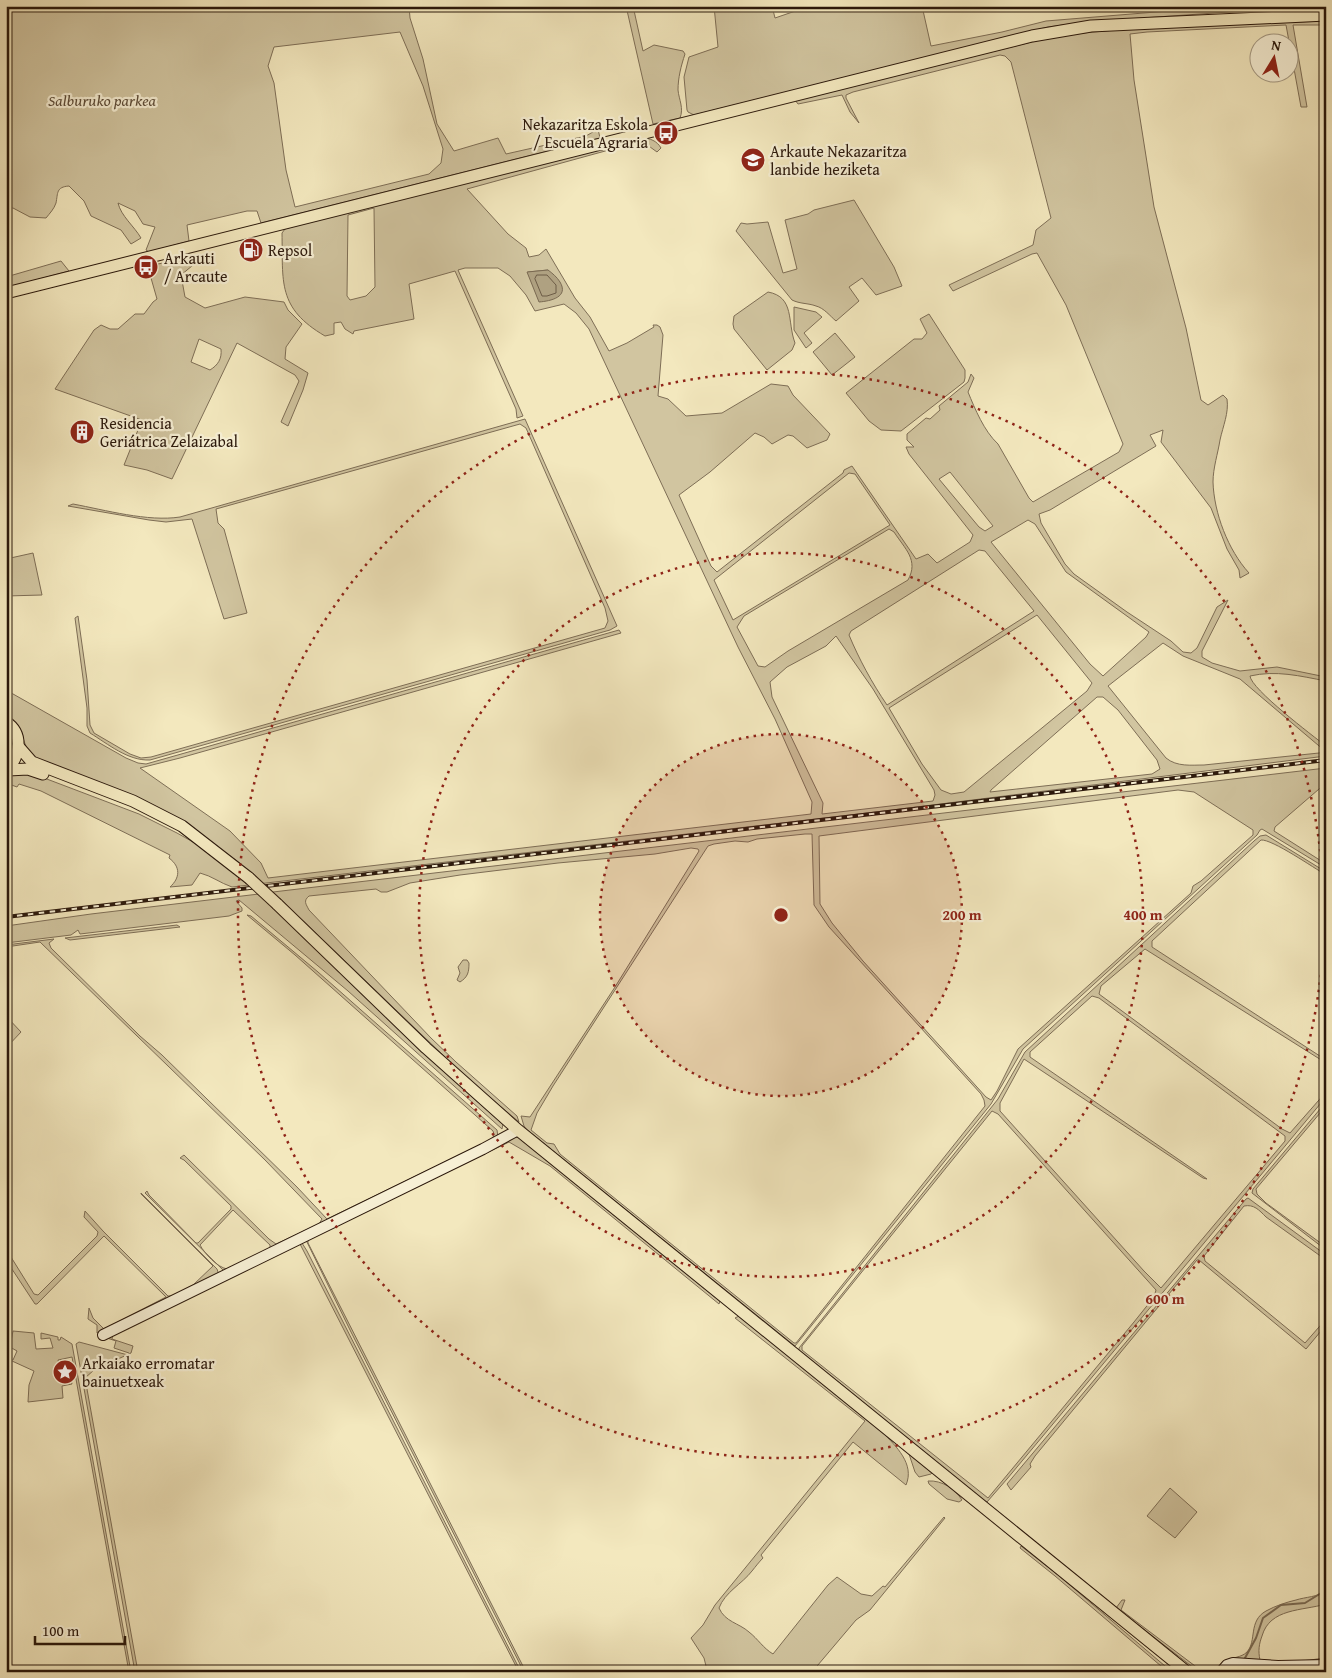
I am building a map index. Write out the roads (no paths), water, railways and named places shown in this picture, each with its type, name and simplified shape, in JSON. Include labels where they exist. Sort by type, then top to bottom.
[{"type":"main road","points":[[6,293],[1032,36],[1091,26],[1326,15]]},
{"type":"main road","points":[[6,722],[16,732],[18,746],[16,757],[7,770]]},
{"type":"main road","points":[[18,746],[32,762],[142,805],[182,826],[213,849],[249,878],[432,1054],[518,1130],[1187,1672]]},
{"type":"main road","points":[[7,770],[28,769],[118,803],[169,825],[213,849]]},
{"type":"street","points":[[102,1335],[483,1149],[518,1130]]},
{"type":"street","points":[[1165,1654],[1176,1672]]},
{"type":"street","points":[[1220,1672],[1233,1662],[1278,1666],[1326,1665]]},
{"type":"water","points":[[548,270],[559,280],[562,291],[560,295],[549,301],[539,302],[527,272]]},
{"type":"waterway","points":[[1245,1658],[1256,1638],[1263,1618],[1281,1605],[1305,1603],[1326,1590]]},
{"type":"railway","points":[[6,917],[1326,760]]},
{"type":"place","name":"Nekazaritza Eskola / Escuela Agraria","points":[[666,133]]},
{"type":"place","name":"Arkaute Nekazaritza lanbide heziketa","points":[[753,160]]},
{"type":"place","name":"Repsol","points":[[251,250]]},
{"type":"place","name":"Arkauti / Arcaute","points":[[146,267]]},
{"type":"place","name":"Residencia Geriátrica Zelaizabal","points":[[82,432]]},
{"type":"place","name":"Arkaiako erromatar bainuetxeak","points":[[65,1372]]},
{"type":"park label","name":"Salburuko parkea","points":[[102,100]]}]
